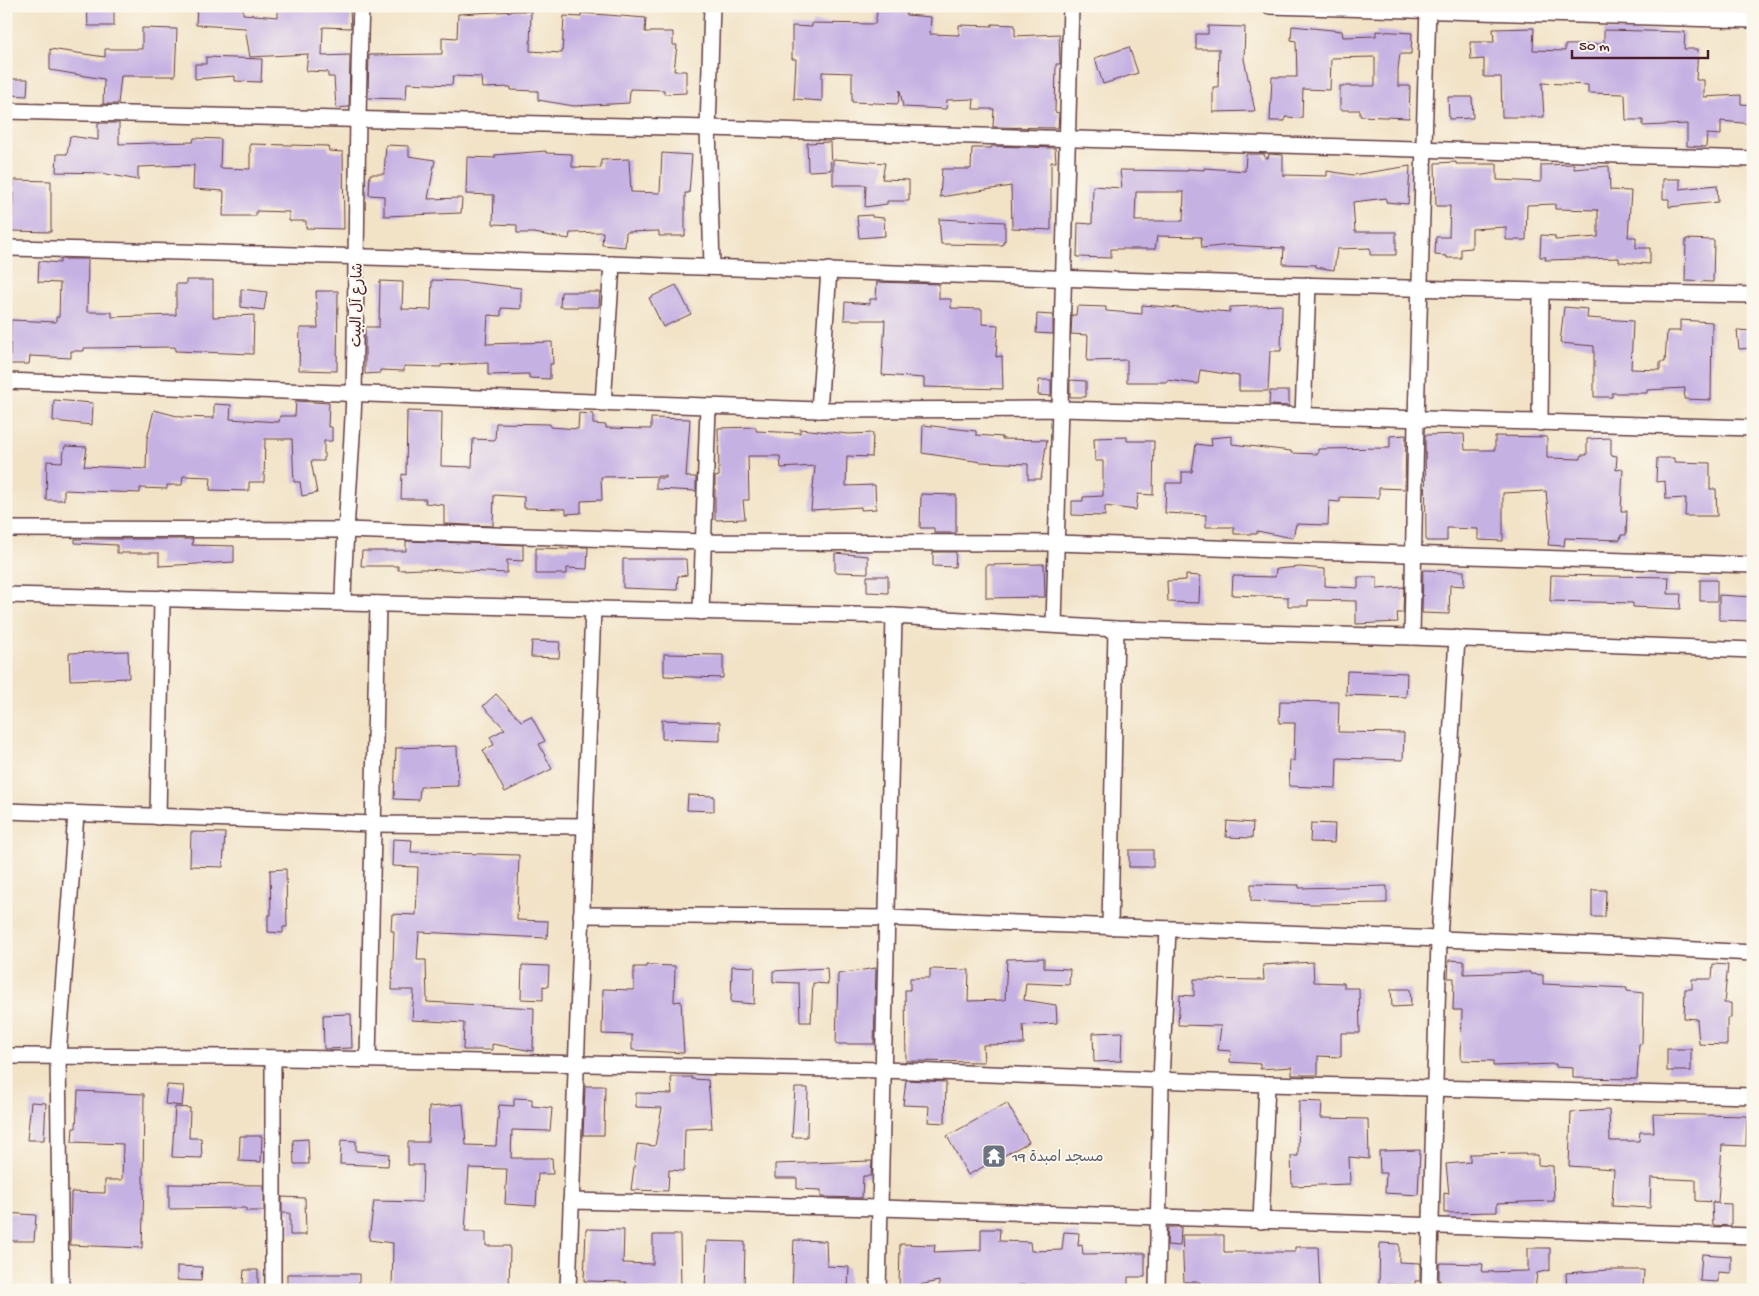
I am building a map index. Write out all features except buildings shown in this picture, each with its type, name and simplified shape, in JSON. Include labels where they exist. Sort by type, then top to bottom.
[{"type":"street","name":"شارع آل البيت","points":[[343,603],[344,530],[354,394],[357,256],[356,121],[361,6]]},
{"type":"street","points":[[712,6],[708,128],[712,267]]},
{"type":"street","points":[[1054,626],[1070,6]]},
{"type":"street","points":[[1270,6],[1428,8],[1753,20]]},
{"type":"street","points":[[1412,637],[1416,420],[1428,8]]},
{"type":"street","points":[[6,111],[356,121],[708,128],[1753,159]]},
{"type":"street","points":[[6,248],[357,256],[1421,289],[1753,295]]},
{"type":"street","points":[[603,404],[612,264]]},
{"type":"street","points":[[819,410],[829,270]]},
{"type":"street","points":[[1304,416],[1308,285]]},
{"type":"street","points":[[1540,422],[1541,292]]},
{"type":"street","points":[[6,381],[603,404],[819,410],[1061,409],[1753,428]]},
{"type":"street","points":[[701,612],[708,407]]},
{"type":"street","points":[[6,529],[344,530],[704,542],[1055,543],[1753,565]]},
{"type":"street","points":[[6,595],[894,616],[1116,629],[1457,638],[1753,650]]},
{"type":"street","points":[[158,817],[162,598]]},
{"type":"street","points":[[368,1060],[378,604]]},
{"type":"street","points":[[568,1290],[593,608]]},
{"type":"street","points":[[878,1290],[894,616]]},
{"type":"street","points":[[1110,927],[1116,629]]},
{"type":"street","points":[[1429,1290],[1439,940],[1457,638]]},
{"type":"street","points":[[6,810],[373,824],[585,826]]},
{"type":"street","points":[[60,1290],[58,1056],[76,814]]},
{"type":"street","points":[[582,915],[887,918],[1622,946],[1753,953]]},
{"type":"street","points":[[1157,1290],[1161,1081],[1168,929]]},
{"type":"street","points":[[6,1056],[272,1058],[883,1070],[1161,1081],[1753,1096]]},
{"type":"street","points":[[272,1058],[273,1290]]},
{"type":"street","points":[[1261,1221],[1267,1084]]},
{"type":"street","points":[[571,1201],[880,1208],[1753,1236]]},
{"type":"place","name":"مسجد امبدة 19","points":[[994,1156]]}]
